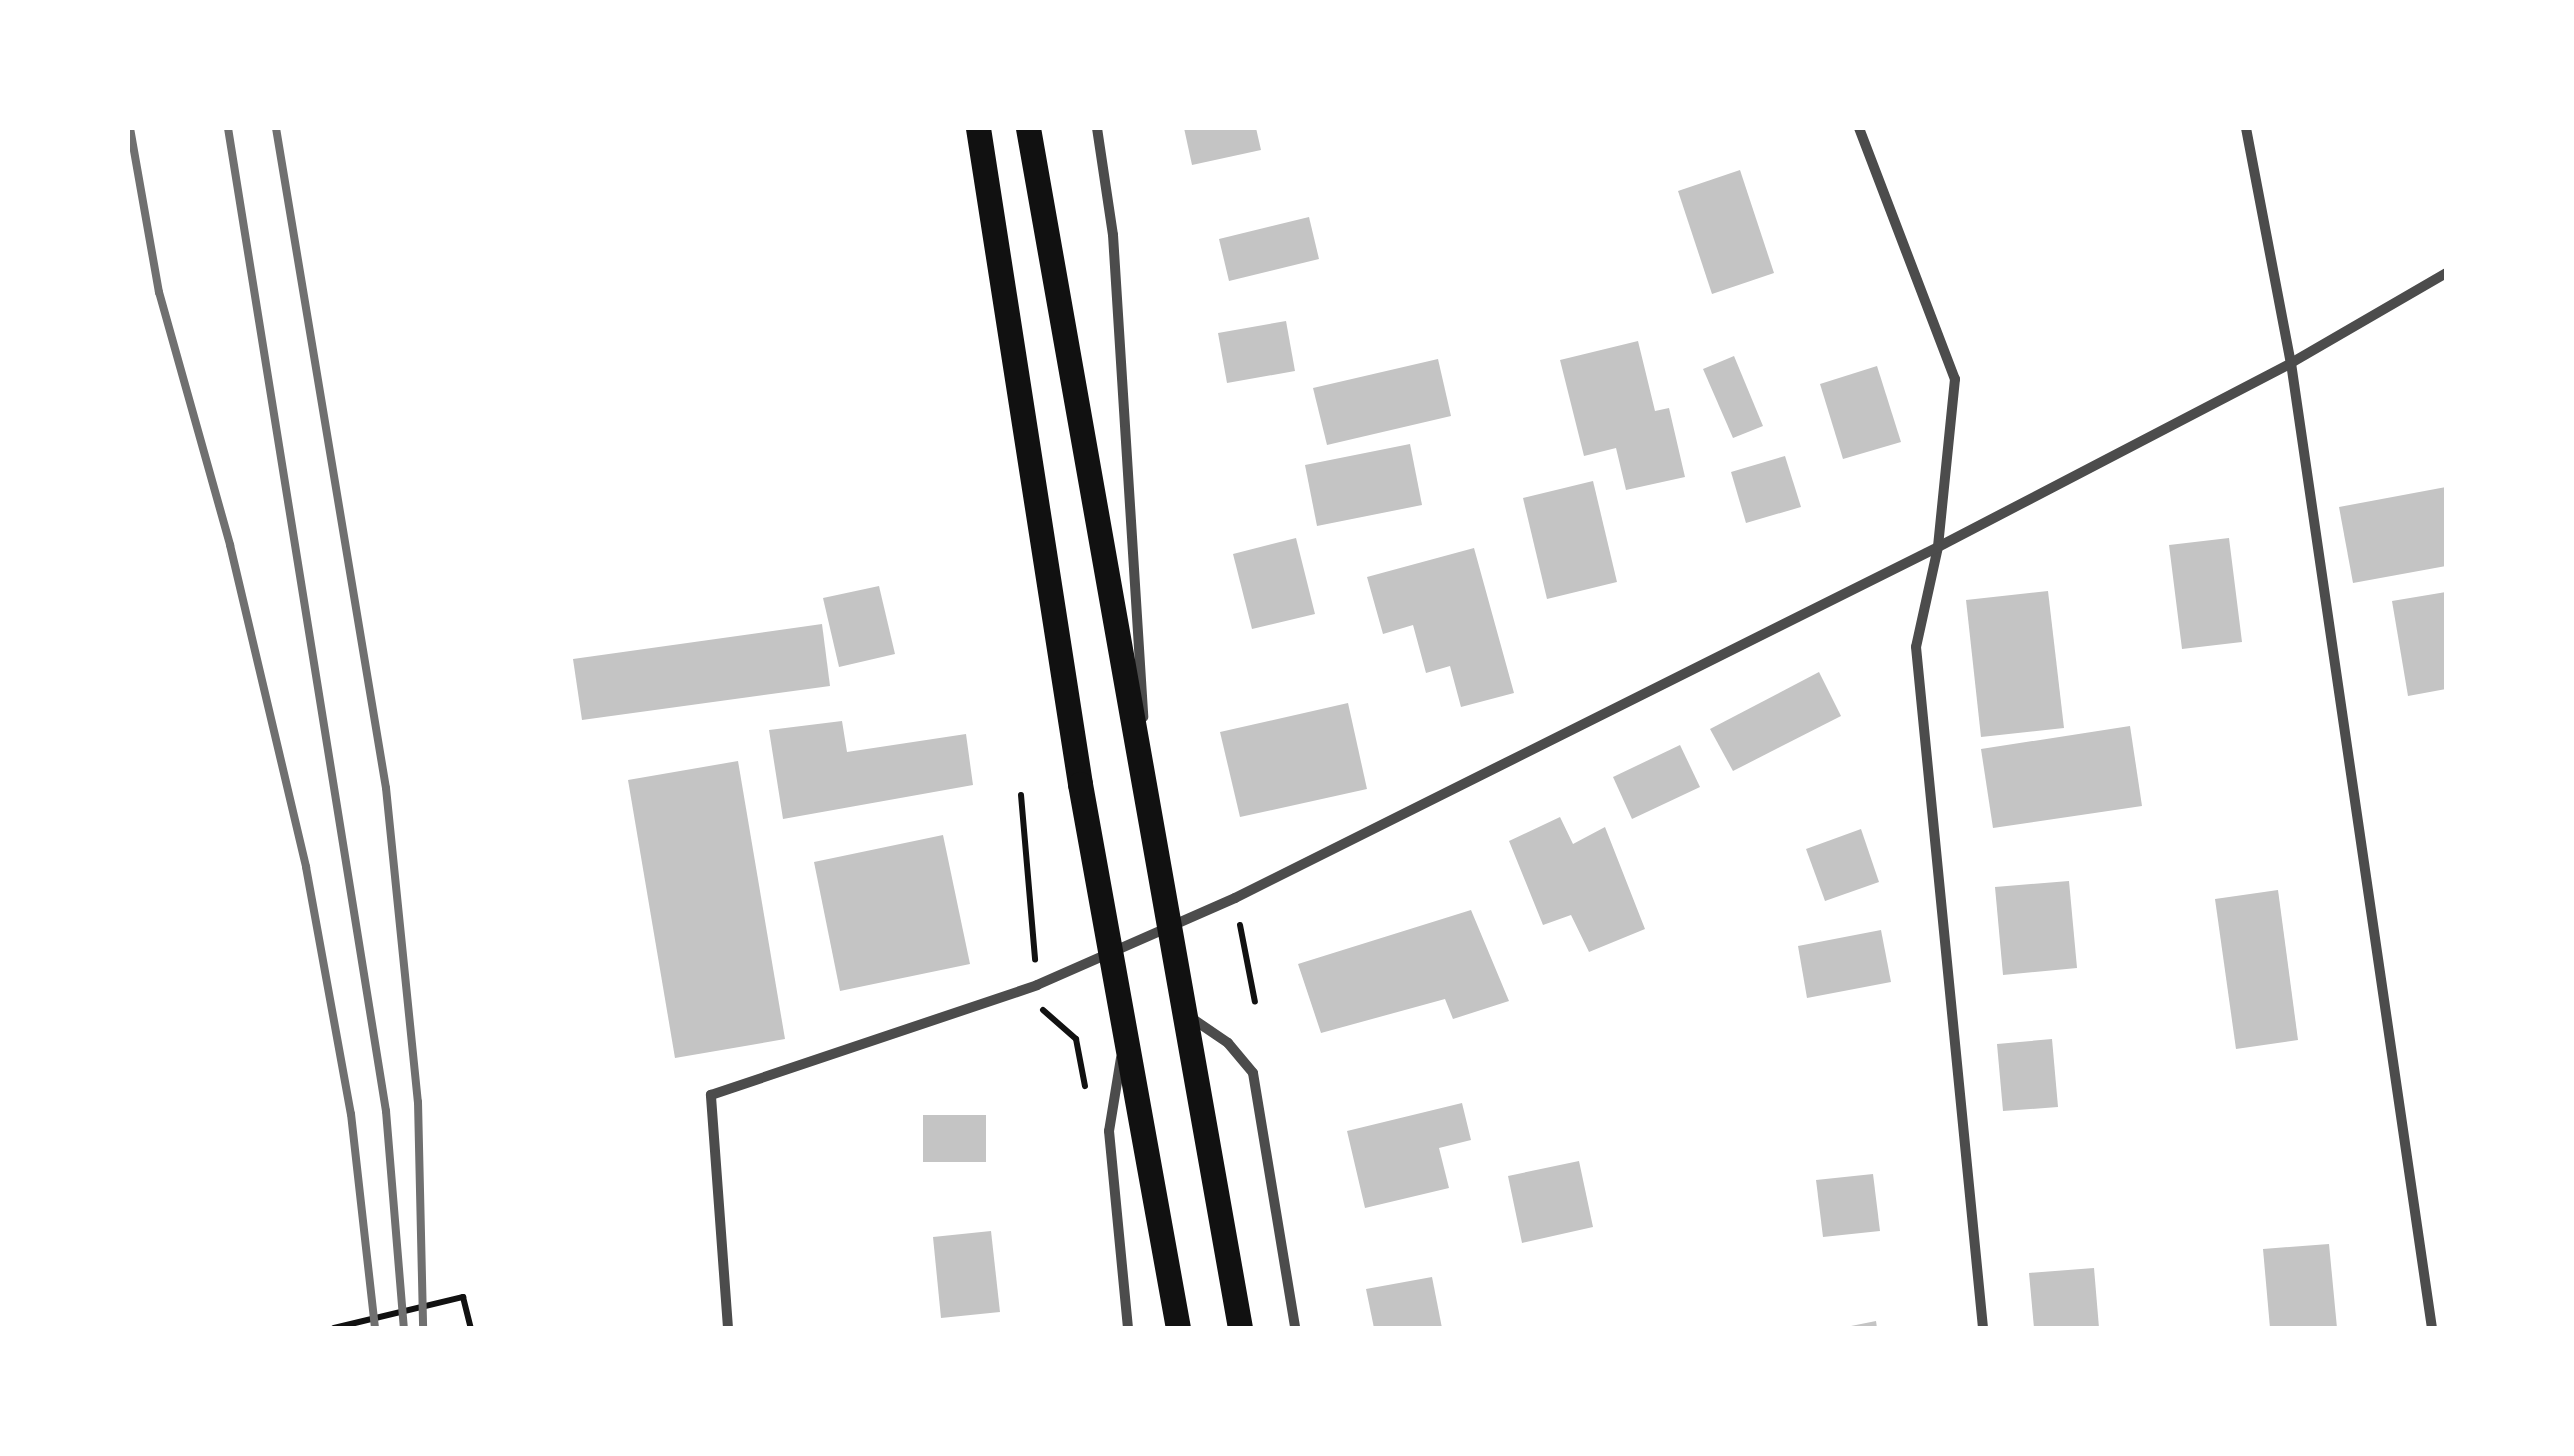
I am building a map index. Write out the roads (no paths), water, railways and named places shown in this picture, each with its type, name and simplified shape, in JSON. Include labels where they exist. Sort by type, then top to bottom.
[{"type":"main road","points":[[978,128],[1080,784],[1129,1028],[1178,1328]]},
{"type":"main road","points":[[1028,128],[1188,1016],[1240,1328]]},
{"type":"street","points":[[1097,128],[1114,235],[1142,773]]},
{"type":"street","points":[[1859,128],[1954,379],[1938,547],[1916,648],[1983,1328]]},
{"type":"street","points":[[2246,128],[2290,364],[2432,1328]]},
{"type":"street","points":[[728,1328],[711,1094],[1037,985],[1235,898],[1938,547],[2290,364],[2446,273]]},
{"type":"street","points":[[1188,1016],[1228,1043],[1253,1073],[1295,1328]]},
{"type":"street","points":[[1128,1328],[1109,1130],[1129,1028]]},
{"type":"railway","points":[[130,128],[159,292],[230,545],[306,867],[351,1114],[375,1328]]},
{"type":"railway","points":[[228,128],[386,1111],[404,1328]]},
{"type":"railway","points":[[276,128],[386,788],[418,1102],[423,1328]]}]
